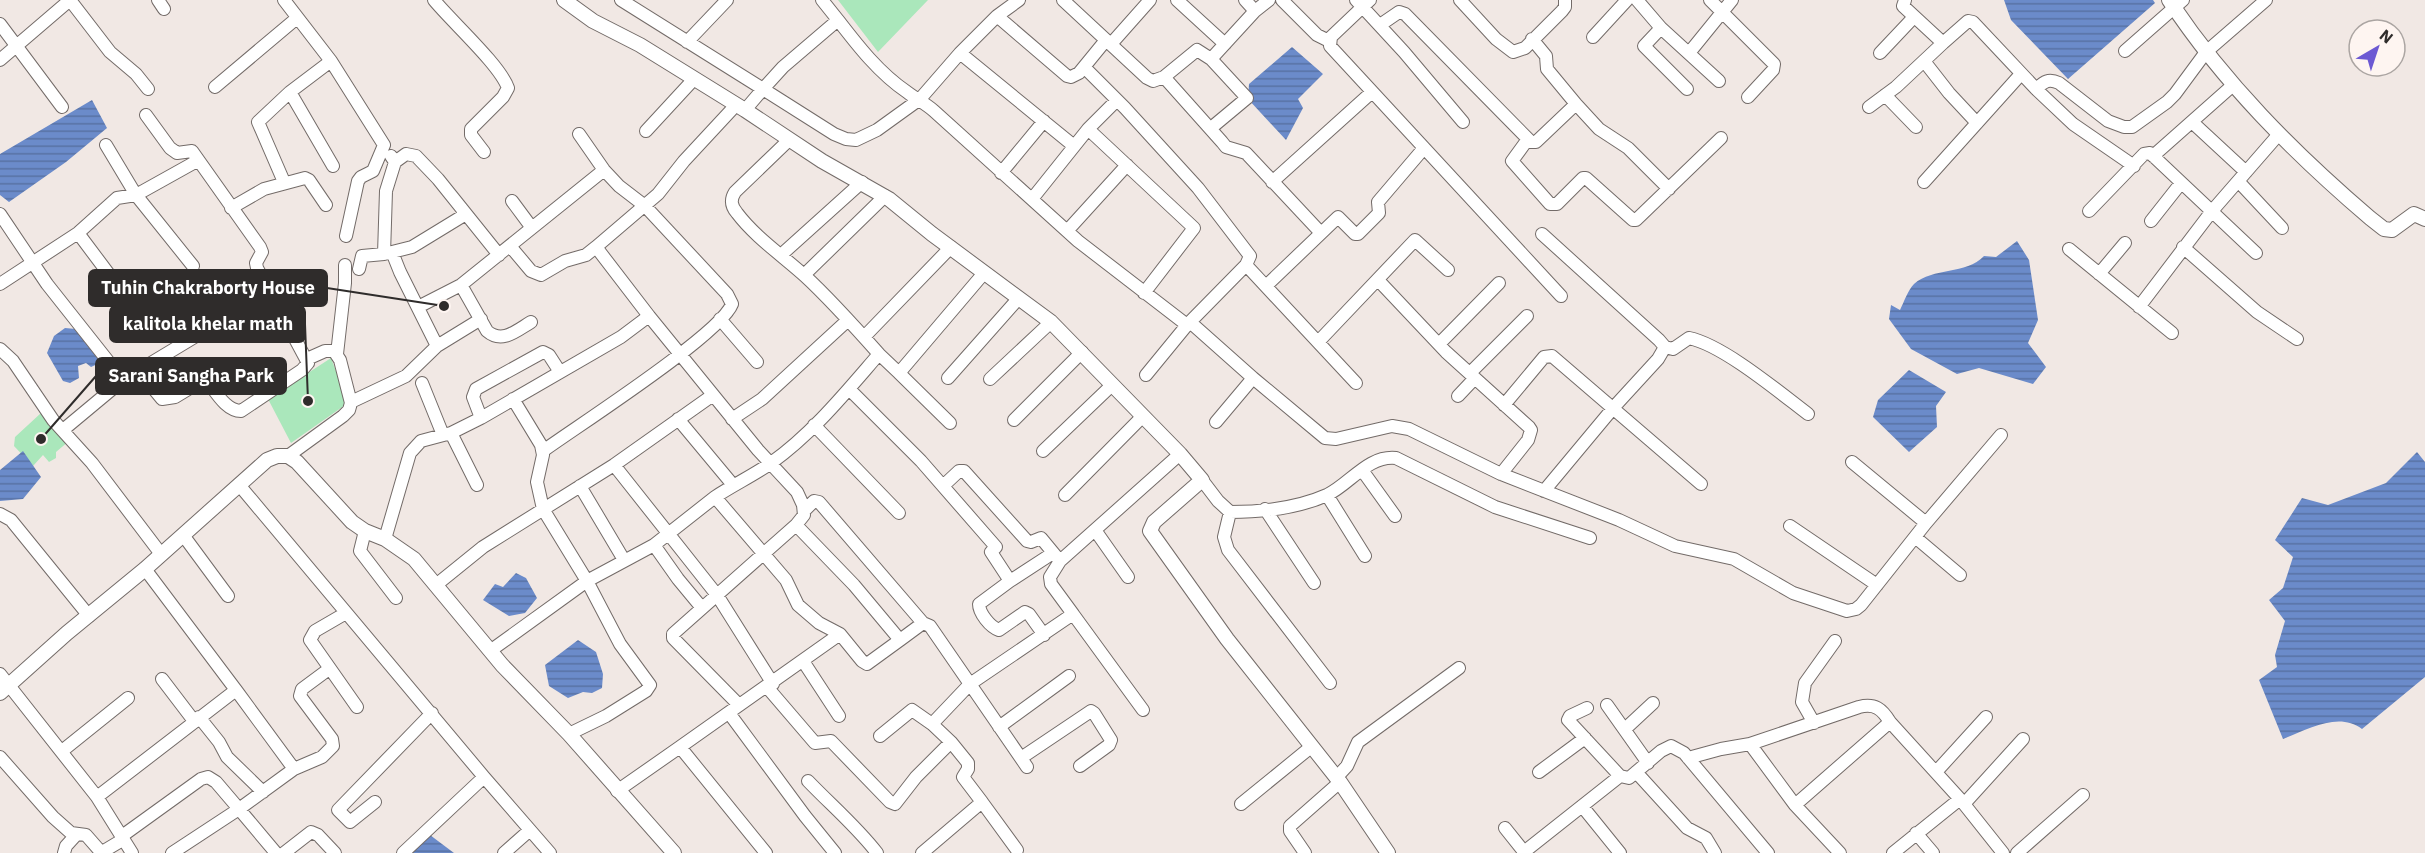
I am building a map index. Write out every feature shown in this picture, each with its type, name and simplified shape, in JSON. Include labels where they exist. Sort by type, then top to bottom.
[{"type":"street","points":[[0,60],[70,0],[110,52],[136,74],[148,89]]},
{"type":"street","points":[[284,0],[331,61],[395,162]]},
{"type":"street","points":[[434,0],[493,65],[508,88],[503,97],[471,129],[471,135],[484,152]]},
{"type":"street","points":[[564,0],[593,21],[640,45],[694,80],[751,100],[846,140],[856,140],[877,130],[920,99],[960,53],[997,16],[1019,0]]},
{"type":"street","points":[[621,0],[687,42],[751,100],[789,140],[885,196],[1051,322],[1180,454],[1218,501],[1230,512],[1303,503],[1327,495],[1377,460],[1396,458],[1495,507],[1590,538]]},
{"type":"street","points":[[687,42],[727,0]]},
{"type":"street","points":[[822,0],[866,55],[908,94],[920,99],[1067,231],[1144,293],[1188,323],[1325,438],[1336,439],[1374,429],[1401,427],[1418,433],[1501,474],[1619,520],[1675,546],[1734,559],[1785,589],[1847,611],[1856,609],[2001,435]]},
{"type":"street","points":[[1063,0],[1146,78],[1158,81],[1197,50],[1210,59],[1247,96],[1245,101],[1211,128]]},
{"type":"street","points":[[997,16],[1067,76],[1076,76],[1150,0]]},
{"type":"street","points":[[1177,0],[1225,44]]},
{"type":"street","points":[[1245,0],[1255,11]]},
{"type":"street","points":[[1210,59],[1255,11],[1269,0]]},
{"type":"street","points":[[1282,0],[1317,35],[1329,41],[1333,50],[1561,296]]},
{"type":"street","points":[[1460,0],[1496,39],[1513,52],[1519,51],[1562,11],[1565,8],[1565,0]]},
{"type":"street","points":[[1593,37],[1627,0]]},
{"type":"street","points":[[1637,0],[1661,28],[1719,81]]},
{"type":"street","points":[[1710,0],[1775,67],[1748,97]]},
{"type":"street","points":[[1689,53],[1732,0]]},
{"type":"street","points":[[1905,0],[1903,6],[1943,43]]},
{"type":"street","points":[[2036,89],[2051,79],[2059,82],[2108,121],[2124,127],[2132,127],[2175,94],[2206,51],[2266,0]]},
{"type":"street","points":[[1329,41],[1363,2],[1380,26],[1463,122]]},
{"type":"street","points":[[2125,51],[2175,2],[2206,51],[2232,86],[2279,134],[2384,229],[2392,230],[2415,214],[2425,219]]},
{"type":"street","points":[[1380,26],[1399,12],[1405,14],[1531,142],[1536,142],[1576,104]]},
{"type":"street","points":[[1880,53],[1914,16]]},
{"type":"street","points":[[215,87],[297,18]]},
{"type":"street","points":[[510,246],[531,272],[541,275],[565,261],[586,255],[658,194],[684,160],[751,100],[783,67],[838,20]]},
{"type":"street","points":[[1869,107],[1970,20],[2036,89],[2077,127],[2134,166]]},
{"type":"street","points":[[0,24],[62,107]]},
{"type":"street","points":[[1661,28],[1644,46],[1687,89]]},
{"type":"street","points":[[1532,39],[1546,56],[1547,69],[1576,104],[1599,129],[1628,148],[1669,189]]},
{"type":"street","points":[[960,53],[1074,146]]},
{"type":"street","points":[[284,182],[258,123],[290,92],[331,61]]},
{"type":"street","points":[[1924,61],[1977,123]]},
{"type":"street","points":[[1084,67],[1210,203],[1250,255],[1246,265],[1188,323],[1146,375]]},
{"type":"street","points":[[1924,182],[2021,74]]},
{"type":"street","points":[[1164,77],[1226,147],[1242,150],[1321,234]]},
{"type":"street","points":[[646,131],[694,80]]},
{"type":"street","points":[[2153,156],[2232,86]]},
{"type":"street","points":[[290,92],[333,166]]},
{"type":"street","points":[[1272,182],[1372,92]]},
{"type":"street","points":[[1885,95],[1916,127]]},
{"type":"street","points":[[1032,199],[1088,129],[1117,100]]},
{"type":"street","points":[[138,370],[162,399],[175,397],[203,380],[207,381],[228,407],[234,411],[240,411],[307,365],[307,359],[257,268],[256,263],[262,252],[260,247],[192,151],[177,153],[170,148],[146,115]]},
{"type":"street","points":[[1001,173],[1044,121]]},
{"type":"street","points":[[2192,122],[2242,177],[2282,228]]},
{"type":"street","points":[[1088,129],[1194,228],[1144,293]]},
{"type":"street","points":[[543,451],[680,354],[730,308],[730,298],[645,206],[619,186],[604,170],[579,134]]},
{"type":"street","points":[[2139,307],[2212,211],[2279,134]]},
{"type":"street","points":[[1528,140],[1512,161],[1550,204],[1557,204],[1583,178],[1586,178],[1633,220],[1636,220],[1721,138]]},
{"type":"street","points":[[789,140],[735,192],[731,198],[732,206],[804,275],[879,354],[950,423]]},
{"type":"street","points":[[106,145],[136,195],[193,266]]},
{"type":"street","points":[[346,236],[358,181],[373,171],[384,145]]},
{"type":"street","points":[[1267,285],[1338,217],[1355,234],[1358,234],[1379,213],[1378,202],[1424,148]]},
{"type":"street","points":[[2089,211],[2147,152],[2256,253]]},
{"type":"street","points":[[437,346],[388,253],[386,191],[395,162],[406,154],[416,156],[500,255]]},
{"type":"street","points":[[0,284],[78,233],[117,198],[136,195],[197,161]]},
{"type":"street","points":[[1067,231],[1127,165]]},
{"type":"street","points":[[418,307],[461,285],[604,170]]},
{"type":"street","points":[[231,207],[264,189],[299,178],[309,180],[326,205]]},
{"type":"street","points":[[781,255],[861,182]]},
{"type":"street","points":[[2151,221],[2181,183]]},
{"type":"street","points":[[804,275],[885,196]]},
{"type":"street","points":[[512,201],[532,228]]},
{"type":"street","points":[[0,214],[33,264],[123,380]]},
{"type":"street","points":[[359,269],[362,256],[411,247],[466,214]]},
{"type":"street","points":[[78,233],[114,281]]},
{"type":"street","points":[[1542,234],[1665,347],[1673,349],[1689,338],[1703,342],[1747,369],[1808,414]]},
{"type":"street","points":[[1319,341],[1415,240],[1448,270]]},
{"type":"street","points":[[2099,274],[2125,243]]},
{"type":"street","points":[[596,247],[732,419],[797,492],[804,511]]},
{"type":"street","points":[[864,337],[951,247]]},
{"type":"street","points":[[2183,247],[2257,312],[2297,339]]},
{"type":"street","points":[[2069,249],[2172,333]]},
{"type":"street","points":[[288,456],[349,410],[351,402],[337,354],[345,265]]},
{"type":"street","points":[[1246,265],[1356,382]]},
{"type":"street","points":[[899,373],[984,273]]},
{"type":"street","points":[[1377,280],[1439,344],[1531,430],[1528,440],[1501,474]]},
{"type":"street","points":[[1439,344],[1499,283]]},
{"type":"street","points":[[461,285],[488,331],[499,338],[531,322]]},
{"type":"street","points":[[948,378],[1018,299]]},
{"type":"street","points":[[385,539],[410,453],[421,441],[447,434],[481,418],[621,337],[649,316]]},
{"type":"street","points":[[1458,396],[1472,376],[1527,316]]},
{"type":"street","points":[[351,402],[406,376],[437,346],[481,318]]},
{"type":"street","points":[[720,319],[757,362]]},
{"type":"street","points":[[732,419],[762,399],[848,320]]},
{"type":"street","points":[[990,379],[1051,322]]},
{"type":"street","points":[[63,430],[123,380],[196,336]]},
{"type":"street","points":[[1544,491],[1614,407],[1658,359],[1665,347]]},
{"type":"street","points":[[0,349],[13,362],[63,430],[92,463],[161,554]]},
{"type":"street","points":[[307,359],[331,350],[337,354]]},
{"type":"street","points":[[481,418],[473,397],[476,389],[543,352],[549,355],[560,372]]},
{"type":"street","points":[[1014,420],[1082,352]]},
{"type":"street","points":[[490,651],[587,581],[654,545],[715,497],[770,464],[814,425],[879,354]]},
{"type":"street","points":[[1504,405],[1547,356],[1552,356],[1701,484]]},
{"type":"street","points":[[1216,422],[1253,378]]},
{"type":"street","points":[[422,383],[447,434],[477,485]]},
{"type":"street","points":[[1043,451],[1112,386]]},
{"type":"street","points":[[849,389],[943,486],[996,547],[991,552],[1011,581]]},
{"type":"street","points":[[436,585],[483,547],[614,465],[713,395]]},
{"type":"street","points":[[513,399],[543,451],[537,482],[543,509],[587,581],[623,649],[650,685],[646,691],[606,716],[568,734]]},
{"type":"street","points":[[1065,495],[1143,416]]},
{"type":"street","points":[[678,419],[733,485]]},
{"type":"street","points":[[814,425],[899,513]]},
{"type":"street","points":[[1044,635],[1027,612],[1023,612],[999,630],[991,626],[979,609],[980,602],[1011,581],[1057,557],[1095,530],[1180,454]]},
{"type":"street","points":[[132,853],[97,797],[62,751],[3,684],[145,569],[267,460],[277,456],[288,456],[317,481],[352,522],[365,531],[385,539],[414,559],[490,651],[674,853]]},
{"type":"street","points":[[1852,462],[1926,523]]},
{"type":"street","points":[[614,465],[717,595],[770,685],[815,743],[831,741],[893,804],[897,803],[916,777],[951,742]]},
{"type":"street","points":[[1362,470],[1395,516]]},
{"type":"street","points":[[943,486],[959,471],[964,471],[1027,541],[1031,542],[1041,538],[1057,557]]},
{"type":"street","points":[[1202,480],[1154,522],[1150,531],[1227,639],[1338,780],[1388,853]]},
{"type":"street","points":[[240,486],[432,713],[483,777],[550,853]]},
{"type":"street","points":[[580,486],[624,560]]},
{"type":"street","points":[[1327,495],[1365,555]]},
{"type":"street","points":[[715,497],[786,580],[798,605],[819,623],[840,634],[862,661],[867,664],[923,623]]},
{"type":"street","points":[[739,705],[674,638],[673,634],[796,525],[804,515],[804,511],[814,501],[819,502],[923,623],[930,626],[1024,763],[1091,711],[1094,713],[1111,742],[1080,766]]},
{"type":"street","points":[[1265,509],[1314,583]]},
{"type":"street","points":[[1230,512],[1224,537],[1228,550],[1330,682]]},
{"type":"street","points":[[0,514],[11,520],[89,615]]},
{"type":"street","points":[[796,525],[854,585],[900,640]]},
{"type":"street","points":[[1790,526],[1877,585]]},
{"type":"street","points":[[1095,530],[1128,577]]},
{"type":"street","points":[[365,531],[360,551],[396,598]]},
{"type":"street","points":[[183,535],[228,596]]},
{"type":"street","points":[[1915,537],[1960,575]]},
{"type":"street","points":[[654,545],[702,608]]},
{"type":"street","points":[[1057,557],[1050,577],[1051,584],[1143,710]]},
{"type":"street","points":[[145,569],[294,769]]},
{"type":"street","points":[[346,613],[319,628],[312,636],[313,646],[357,707]]},
{"type":"street","points":[[932,724],[970,684],[1072,614]]},
{"type":"street","points":[[617,791],[840,634]]},
{"type":"street","points":[[1814,723],[1802,702],[1805,683],[1835,641]]},
{"type":"street","points":[[803,661],[839,716]]},
{"type":"street","points":[[1305,853],[1290,831],[1290,826],[1338,780],[1355,746],[1460,668]]},
{"type":"street","points":[[172,853],[294,769],[322,757],[333,746],[332,739],[300,696],[302,689],[329,669]]},
{"type":"street","points":[[999,726],[1069,676]]},
{"type":"street","points":[[162,679],[219,742],[226,757],[263,792]]},
{"type":"street","points":[[97,797],[236,690]]},
{"type":"street","points":[[62,751],[128,698]]},
{"type":"street","points":[[1625,729],[1653,703]]},
{"type":"street","points":[[1607,705],[1648,763]]},
{"type":"street","points":[[1688,758],[1750,744],[1868,705],[1881,709],[1890,722],[1962,801],[2003,853]]},
{"type":"street","points":[[1587,708],[1570,716],[1568,720],[1620,776],[1629,778],[1661,751],[1671,746],[1681,750],[1768,853]]},
{"type":"street","points":[[880,736],[912,710],[932,724],[968,763],[968,769],[963,777],[1017,850]]},
{"type":"street","points":[[375,802],[350,822],[338,810],[432,713]]},
{"type":"street","points":[[729,713],[835,853]]},
{"type":"street","points":[[1936,772],[1986,717]]},
{"type":"street","points":[[1795,805],[1890,722]]},
{"type":"street","points":[[1539,772],[1585,738]]},
{"type":"street","points":[[1893,853],[1916,833],[1962,801],[2023,739]]},
{"type":"street","points":[[1750,744],[1795,805],[1840,853]]},
{"type":"street","points":[[680,747],[766,853]]},
{"type":"street","points":[[1241,804],[1311,747]]},
{"type":"street","points":[[0,757],[53,817],[76,835],[86,835],[96,848],[104,851],[204,777],[216,782],[276,853]]},
{"type":"street","points":[[1636,772],[1687,828],[1706,838],[1714,853]]},
{"type":"street","points":[[1506,828],[1525,852],[1620,776]]},
{"type":"street","points":[[403,853],[483,777]]},
{"type":"street","points":[[808,781],[862,834],[877,853]]},
{"type":"street","points":[[2018,853],[2083,795]]},
{"type":"street","points":[[922,853],[982,802]]},
{"type":"street","points":[[1582,806],[1620,853]]},
{"type":"street","points":[[504,853],[530,830]]},
{"type":"street","points":[[284,853],[311,832],[318,835],[335,853]]},
{"type":"street","points":[[1916,833],[1934,853]]},
{"type":"street","points":[[64,853],[66,846],[76,835]]},
{"type":"green space","points":[[838,0],[928,0],[878,52]]},
{"type":"green space","points":[[331,358],[348,403],[291,443],[268,399]]},
{"type":"green space","points":[[41,413],[69,441],[56,452],[56,458],[49,462],[43,455],[33,466],[14,446],[15,437]]},
{"type":"water","points":[[2004,0],[2153,0],[2155,3],[2068,79],[2011,20]]},
{"type":"water","points":[[1292,47],[1323,74],[1298,99],[1303,108],[1286,140],[1248,99],[1249,84]]},
{"type":"water","points":[[92,100],[107,128],[66,162],[9,202],[0,195],[0,154]]},
{"type":"water","points":[[2017,241],[2029,260],[2038,320],[2028,343],[2046,367],[2033,384],[1979,368],[1957,374],[1911,349],[1889,319],[1891,305],[1900,310],[1914,284],[1922,279],[1968,266],[1984,256],[1996,257]]},
{"type":"water","points":[[224,290],[238,299],[240,319],[233,331],[221,341],[200,339],[192,305]]},
{"type":"water","points":[[65,328],[76,329],[102,362],[91,367],[86,363],[78,366],[79,378],[70,383],[63,381],[47,353],[54,336]]},
{"type":"water","points":[[1909,370],[1946,392],[1936,406],[1937,427],[1909,452],[1873,417],[1878,400]]},
{"type":"water","points":[[23,451],[41,477],[23,499],[0,501],[0,470]]},
{"type":"water","points":[[2417,452],[2425,462],[2425,677],[2362,729],[2353,724],[2333,722],[2312,727],[2283,739],[2259,680],[2277,667],[2275,655],[2285,621],[2269,600],[2283,588],[2293,557],[2275,540],[2302,498],[2328,505],[2386,483]]},
{"type":"water","points":[[516,573],[526,578],[537,598],[525,613],[509,616],[483,600],[495,584],[503,587]]},
{"type":"water","points":[[578,640],[596,652],[603,674],[602,688],[592,693],[583,692],[568,698],[549,686],[545,665]]},
{"type":"water","points":[[430,835],[454,853],[412,853]]},
{"type":"place","name":"Tuhin Chakraborty House","points":[[444,306]]},
{"type":"place","name":"kalitola khelar math","points":[[308,401]]},
{"type":"place","name":"Sarani Sangha Park","points":[[41,439]]}]
